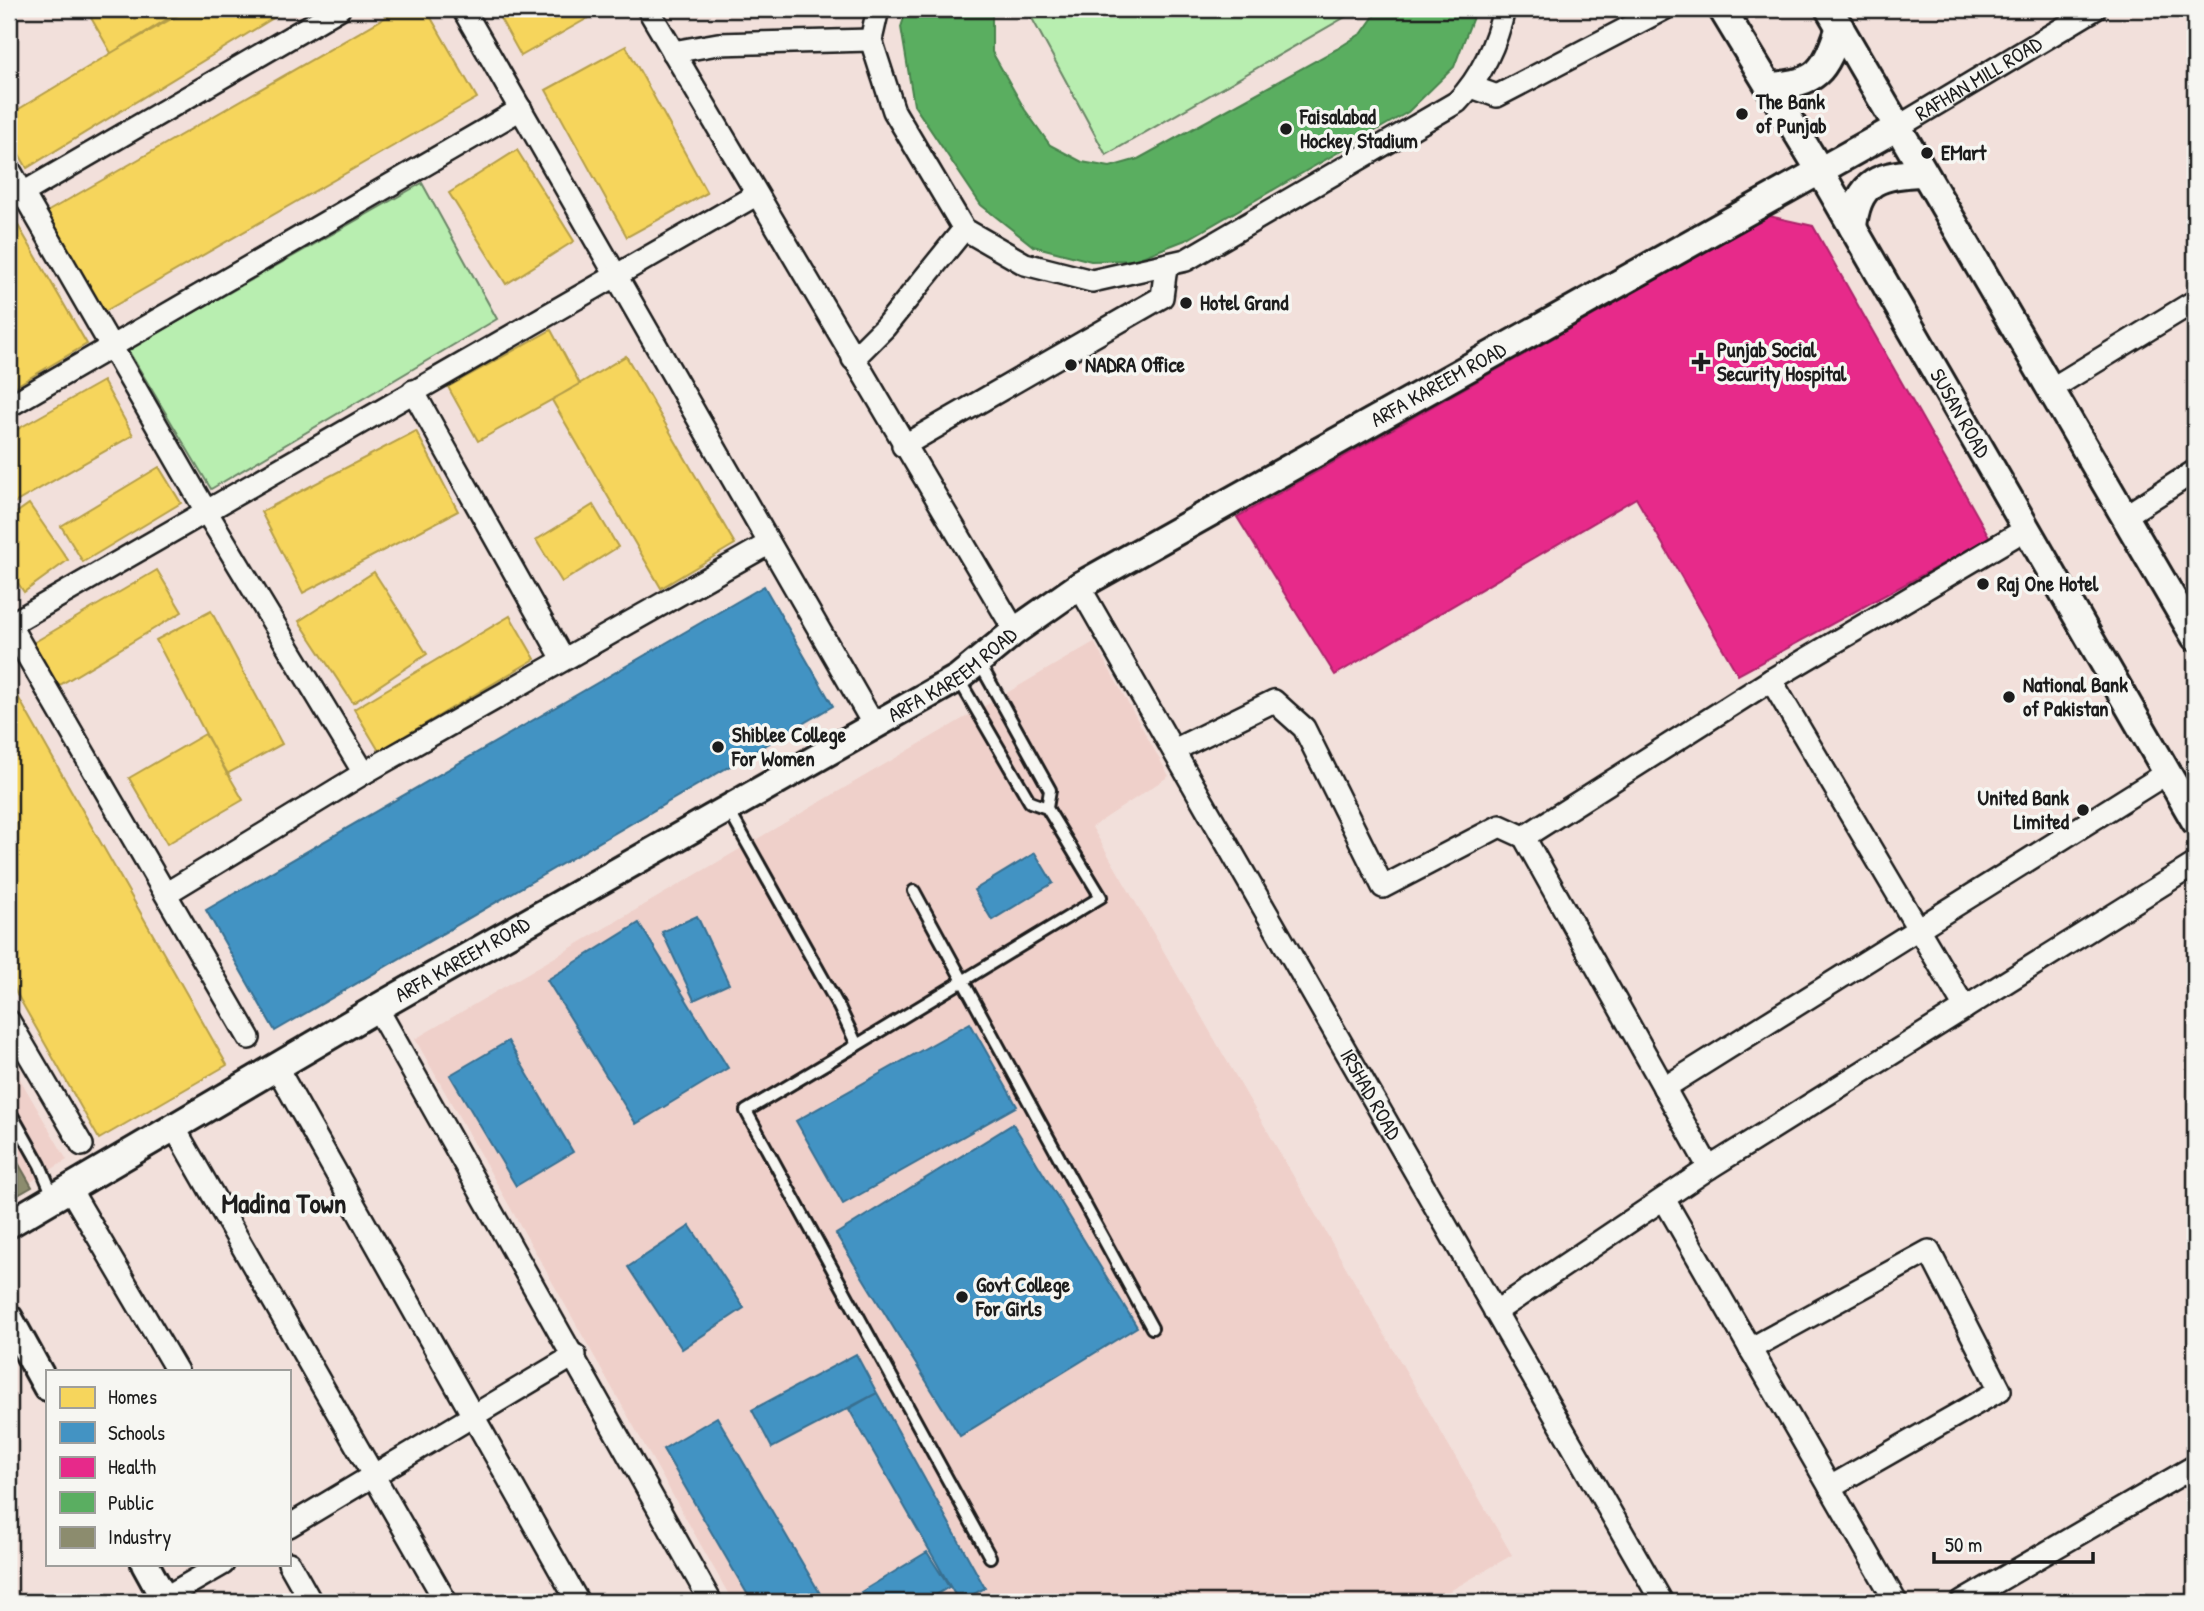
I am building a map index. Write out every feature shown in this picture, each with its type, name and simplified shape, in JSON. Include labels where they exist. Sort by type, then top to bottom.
[{"type":"street","points":[[23,193],[339,9]]},
{"type":"street","points":[[463,9],[875,727]]},
{"type":"street","points":[[648,9],[1014,631]]},
{"type":"street","points":[[878,9],[871,40],[894,111],[964,229],[1025,264],[1092,281],[1166,267],[1186,260],[1457,102],[1472,87],[1500,31],[1504,9]]},
{"type":"street","points":[[1472,87],[1497,96],[1664,9]]},
{"type":"street","name":"SUSAN ROAD","points":[[1722,9],[1819,169],[2195,821]]},
{"type":"street","name":"RAFHAN MILL ROAD","points":[[1898,127],[2095,9]]},
{"type":"street","points":[[1769,86],[1798,84],[1814,78],[1829,59],[1834,18]]},
{"type":"street","points":[[1834,18],[2195,638]]},
{"type":"street","points":[[673,52],[718,44],[871,40]]},
{"type":"street","points":[[9,406],[521,109]]},
{"type":"street","name":"ARFA KAREEM ROAD","points":[[9,1224],[377,1008],[958,678],[1014,631],[1079,586],[1898,127]]},
{"type":"street","points":[[9,169],[206,511],[364,774]]},
{"type":"street","points":[[1853,228],[1855,205],[1871,183],[1895,173],[1924,173]]},
{"type":"street","points":[[249,1038],[9,624],[756,195]]},
{"type":"street","points":[[853,359],[885,327],[964,229]]},
{"type":"street","points":[[903,446],[1162,297],[1166,267]]},
{"type":"street","points":[[2051,389],[2195,301]]},
{"type":"street","points":[[413,391],[563,659]]},
{"type":"street","points":[[2125,516],[2195,471]]},
{"type":"street","points":[[1524,837],[1770,680],[2026,529]]},
{"type":"street","points":[[167,893],[364,774],[768,544]]},
{"type":"street","name":"IRSHAD ROAD","points":[[1079,586],[1662,1602]]},
{"type":"street","points":[[1770,680],[1965,1008]]},
{"type":"street","points":[[1174,750],[1274,701],[1304,728],[1383,887],[1500,826],[1524,837],[1709,1168]]},
{"type":"street","points":[[1664,1088],[2167,773]]},
{"type":"street","points":[[1495,1312],[1709,1168],[2195,864]]},
{"type":"street","points":[[377,1008],[575,1355],[711,1602]]},
{"type":"street","points":[[9,1021],[82,1145]]},
{"type":"street","points":[[277,1068],[578,1602]]},
{"type":"street","points":[[175,1129],[446,1602]]},
{"type":"street","points":[[62,1194],[176,1370]]},
{"type":"street","points":[[1664,1199],[1896,1602]]},
{"type":"street","points":[[1751,1349],[1930,1251],[2000,1390],[1830,1487]]},
{"type":"street","points":[[9,1318],[46,1385]]},
{"type":"street","points":[[290,1525],[575,1355]]},
{"type":"street","points":[[1962,1602],[2195,1466]]},
{"type":"street","points":[[290,1565],[311,1602]]},
{"type":"street","points":[[146,1566],[165,1600],[220,1566]]},
{"type":"lane","points":[[979,662],[1050,790],[1047,808]]},
{"type":"lane","points":[[958,678],[1030,802],[1047,808],[1101,897],[746,1111],[989,1556]]},
{"type":"lane","points":[[728,810],[839,1007],[857,1045]]},
{"type":"lane","points":[[914,891],[1152,1328]]},
{"type":"lane","points":[[9,1110],[40,1164],[62,1194]]},
{"type":"shaded area","name":"Govt College For Girls","points":[[1094,642],[1169,776],[1092,827],[1512,1555],[1431,1602],[733,1602],[415,1039]]},
{"type":"shaded area","points":[[9,1060],[67,1160],[9,1195]]},
{"type":"green space","points":[[1027,9],[1359,9],[1106,155]]},
{"type":"green space","points":[[422,183],[497,319],[211,489],[128,350]]},
{"type":"building: Homes","points":[[86,9],[189,9],[111,53]]},
{"type":"building: Homes","points":[[184,9],[288,9],[27,168],[9,137],[9,115]]},
{"type":"building: Homes","points":[[400,9],[426,9],[477,98],[102,313],[45,213]]},
{"type":"building: Homes","points":[[495,9],[604,9],[521,56]]},
{"type":"building: Homes","points":[[626,46],[707,193],[627,237],[546,90]]},
{"type":"building: Homes","points":[[517,150],[574,241],[506,284],[449,193]]},
{"type":"building: Homes","points":[[9,210],[87,344],[9,390]]},
{"type":"building: Homes","points":[[551,330],[580,384],[478,441],[448,387]]},
{"type":"building: Homes","points":[[626,356],[735,544],[661,588],[552,400]]},
{"type":"building: Homes","points":[[103,381],[133,435],[9,506],[9,434]]},
{"type":"building: Homes","points":[[416,431],[458,511],[303,593],[261,512]]},
{"type":"building: Homes","points":[[159,467],[181,503],[83,562],[61,526]]},
{"type":"building: Homes","points":[[29,504],[68,560],[24,592],[9,570],[9,518]]},
{"type":"building: Homes","points":[[593,505],[618,547],[562,582],[536,540]]},
{"type":"building: Homes","points":[[157,570],[182,612],[58,686],[33,643]]},
{"type":"building: Homes","points":[[374,572],[427,654],[353,703],[299,621]]},
{"type":"building: Homes","points":[[211,611],[282,744],[227,774],[156,640]]},
{"type":"building: Homes","points":[[510,616],[535,659],[379,751],[354,709]]},
{"type":"building: Homes","points":[[9,681],[227,1065],[99,1139],[9,980]]},
{"type":"building: Homes","points":[[205,734],[243,800],[167,844],[129,778]]},
{"type":"building: Schools","points":[[764,586],[833,706],[275,1031],[206,910]]},
{"type":"building: Schools","points":[[1035,853],[1053,883],[992,920],[974,890]]},
{"type":"building: Schools","points":[[697,916],[729,984],[694,1000],[662,932]]},
{"type":"building: Schools","points":[[639,923],[728,1068],[636,1124],[547,980]]},
{"type":"building: Schools","points":[[970,1023],[1017,1106],[843,1204],[796,1121]]},
{"type":"building: Schools","points":[[508,1041],[573,1152],[516,1186],[450,1075]]},
{"type":"building: Schools","points":[[1013,1124],[1137,1327],[960,1436],[836,1234]]},
{"type":"building: Schools","points":[[690,1226],[744,1308],[682,1349],[628,1267]]},
{"type":"building: Schools","points":[[856,1354],[877,1393],[772,1448],[752,1410]]},
{"type":"building: Schools","points":[[877,1393],[985,1588],[959,1602],[849,1409]]},
{"type":"building: Schools","points":[[717,1417],[825,1602],[752,1602],[663,1449]]},
{"type":"building: Schools","points":[[927,1552],[949,1587],[924,1602],[868,1602],[861,1592]]},
{"type":"building: Health","name":"Punjab Social Security Hospital","points":[[1769,216],[1813,226],[1990,538],[1738,675],[1636,498],[1335,675],[1237,517]]},
{"type":"building: Public","name":"Faisalabad Hockey Stadium","points":[[907,9],[992,9],[992,52],[1025,110],[1050,145],[1082,162],[1110,167],[1138,159],[1337,49],[1362,33],[1379,9],[1476,9],[1454,67],[1408,112],[1188,239],[1134,260],[1091,261],[1033,246],[981,205],[914,105],[901,27]]},
{"type":"building: Industry","points":[[9,1147],[32,1187],[9,1200]]},
{"type":"place","name":"The Bank of Punjab","points":[[1742,114]]},
{"type":"place","name":"Faisalabad Hockey Stadium","points":[[1286,129]]},
{"type":"place","name":"EMart","points":[[1927,153]]},
{"type":"place","name":"Hotel Grand","points":[[1186,303]]},
{"type":"place","name":"Punjab Social Security Hospital","points":[[1701,362]]},
{"type":"place","name":"NADRA Office","points":[[1071,365]]},
{"type":"place","name":"Raj One Hotel","points":[[1983,584]]},
{"type":"place","name":"National Bank of Pakistan","points":[[2009,697]]},
{"type":"place","name":"Shiblee College For Women","points":[[718,747]]},
{"type":"place","name":"United Bank Limited","points":[[2083,810]]},
{"type":"place","name":"Govt College For Girls","points":[[962,1297]]},
{"type":"district","name":"Madina Town","points":[[284,1203]]}]
